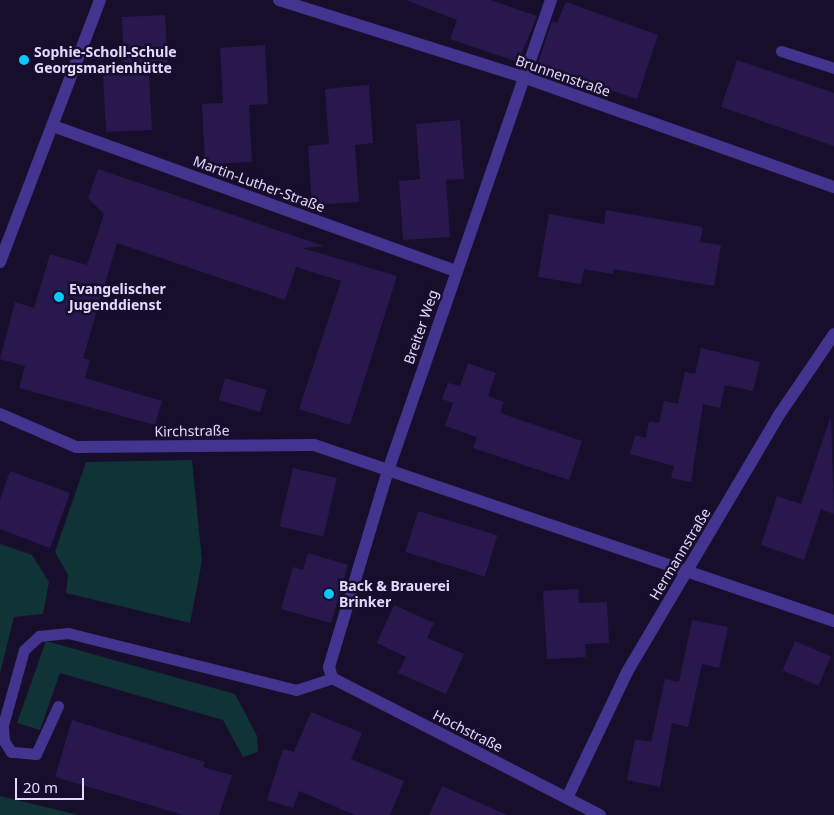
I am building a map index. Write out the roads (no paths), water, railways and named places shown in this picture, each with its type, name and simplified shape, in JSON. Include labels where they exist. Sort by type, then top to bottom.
[{"type":"street","points":[[0,262],[100,0]]},
{"type":"street","name":"Brunnenstraße","points":[[279,0],[522,77],[834,187]]},
{"type":"street","name":"Breiter Weg","points":[[330,673],[389,467],[522,77],[551,0]]},
{"type":"street","name":"Martin-Luther-Straße","points":[[52,126],[456,271]]},
{"type":"street","name":"Hermannstraße","points":[[567,798],[626,672],[781,412],[834,334]]},
{"type":"street","name":"Kirchstraße","points":[[0,414],[76,447],[314,444],[389,467],[689,568],[834,621]]},
{"type":"street","name":"Hochstraße","points":[[330,673],[600,815]]},
{"type":"lane","points":[[781,51],[834,68]]},
{"type":"lane","points":[[58,706],[36,754],[11,752],[4,741],[4,725],[24,650],[39,636],[68,633],[296,690],[330,673]]},
{"type":"place","name":"Sophie-Scholl-Schule Georgsmarienhütte","points":[[24,60]]},
{"type":"place","name":"Evangelischer Jugenddienst","points":[[59,297]]},
{"type":"place","name":"Back & Brauerei Brinker","points":[[329,594]]}]
